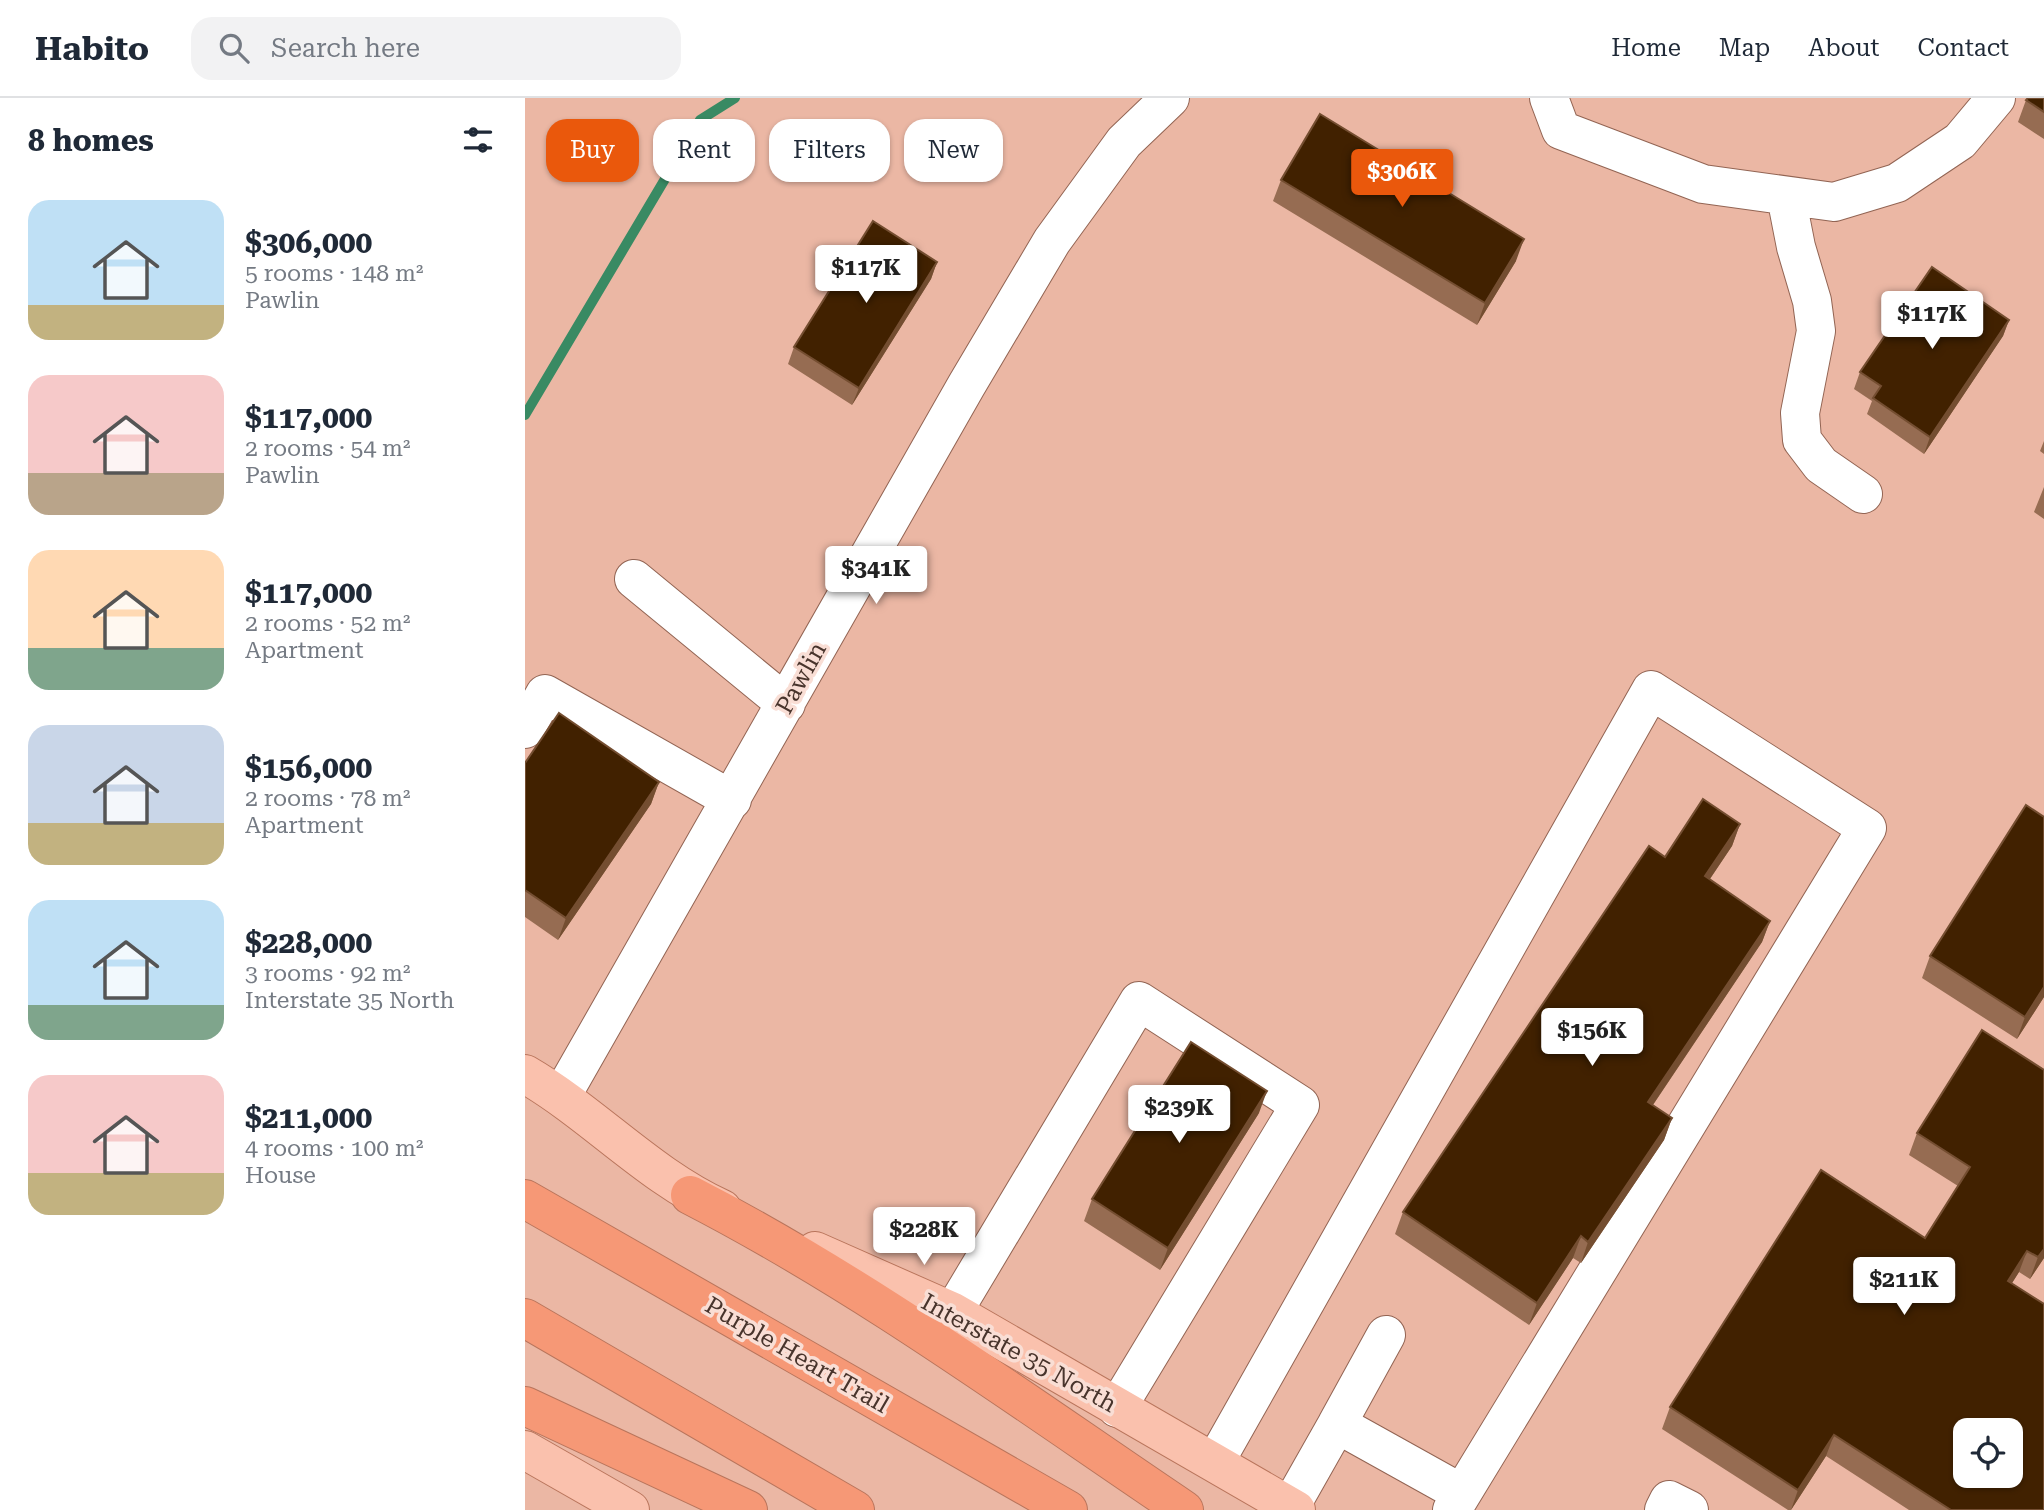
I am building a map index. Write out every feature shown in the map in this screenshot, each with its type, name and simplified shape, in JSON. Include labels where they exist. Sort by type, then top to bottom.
[{"type":"highway","points":[[690,1195],[757,1230],[853,1290],[1184,1510]]},
{"type":"highway","name":"Purple Heart Trail","points":[[525,1199],[1068,1510]]},
{"type":"highway","points":[[525,1318],[855,1510]]},
{"type":"highway","points":[[525,1406],[748,1510]]},
{"type":"main road","name":"Interstate 35 North","points":[[525,1074],[562,1095],[690,1195],[953,1312],[1293,1508]]},
{"type":"main road","points":[[525,1450],[630,1510]]},
{"type":"street","name":"Pawlin","points":[[562,1095],[1052,241],[1124,142],[1170,98]]},
{"type":"street","points":[[1549,98],[1561,131],[1703,184],[1834,202],[1897,183],[1960,141],[1996,98]]},
{"type":"street","points":[[1786,196],[1799,258],[1812,301],[1816,331],[1800,413],[1802,440],[1821,465],[1863,494]]},
{"type":"street","points":[[634,579],[786,704]]},
{"type":"street","points":[[1215,1462],[1651,691],[1867,828],[1548,1356],[1456,1502],[1337,1424]]},
{"type":"street","points":[[525,729],[545,694],[732,800]]},
{"type":"street","points":[[953,1312],[1139,1001],[1300,1105],[1117,1408]]},
{"type":"street","points":[[1293,1508],[1386,1335]]},
{"type":"street","points":[[1664,1510],[1669,1500],[1689,1510]]},
{"type":"building","points":[[2044,98],[2044,112],[2026,100]]},
{"type":"building","points":[[1320,114],[1524,239],[1485,303],[1281,180]]},
{"type":"building","points":[[873,221],[937,262],[859,388],[794,347]]},
{"type":"building","points":[[1932,267],[2009,320],[1930,437],[1873,398],[1881,386],[1860,372]]},
{"type":"building","points":[[559,713],[659,782],[566,918],[525,890],[525,763]]},
{"type":"building","points":[[1703,799],[1740,824],[1705,876],[1770,921],[1648,1102],[1672,1118],[1588,1242],[1581,1236],[1537,1303],[1403,1212],[1649,846],[1665,857]]},
{"type":"building","points":[[2026,805],[2044,817],[2044,987],[2025,1017],[1930,956]]},
{"type":"building","points":[[1982,1030],[2044,1070],[2044,1249],[2038,1257],[2027,1251],[2008,1281],[2044,1304],[2044,1510],[1951,1510],[1834,1435],[1798,1490],[1670,1407],[1821,1170],[1925,1238],[1970,1167],[1917,1133]]},
{"type":"building","points":[[1191,1042],[1267,1091],[1168,1248],[1092,1199]]},
{"type":"waterway","points":[[525,415],[700,120],[735,98]]}]
